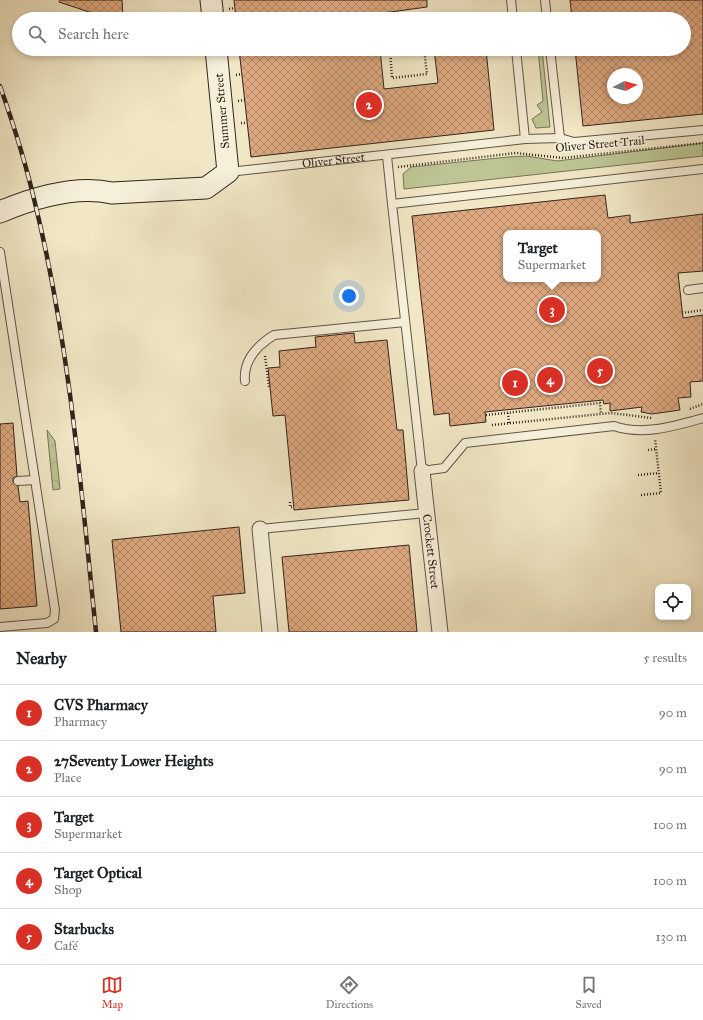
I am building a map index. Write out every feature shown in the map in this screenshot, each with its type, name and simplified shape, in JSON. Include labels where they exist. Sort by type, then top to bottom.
[{"type":"street","name":"Summer Street","points":[[225,56],[228,172]]},
{"type":"street","points":[[0,212],[18,204],[70,192],[98,190],[112,193],[206,188],[228,172]]},
{"type":"street","points":[[0,222],[53,204],[71,200],[99,198],[112,193]]},
{"type":"street","name":"Crockett Street","points":[[422,470],[440,632]]},
{"type":"street","points":[[260,529],[270,632]]},
{"type":"lane","points":[[511,0],[512,12]]},
{"type":"lane","points":[[545,0],[546,12]]},
{"type":"lane","points":[[517,56],[525,139]]},
{"type":"lane","points":[[551,56],[560,138]]},
{"type":"lane","name":"Oliver Street","points":[[228,172],[387,156],[525,139],[560,138],[574,142],[703,130]]},
{"type":"lane","points":[[387,156],[422,470],[444,468],[465,443],[614,426],[654,430],[703,418]]},
{"type":"lane","points":[[392,204],[703,170]]},
{"type":"lane","points":[[0,252],[55,610],[54,619],[47,623],[0,627]]},
{"type":"lane","points":[[688,290],[703,288]]},
{"type":"lane","points":[[245,381],[245,367],[251,356],[264,342],[274,335],[282,333],[405,322]]},
{"type":"lane","points":[[18,481],[35,480]]},
{"type":"lane","points":[[260,529],[426,513]]},
{"type":"path","points":[[218,9],[235,8]]},
{"type":"path","points":[[390,56],[392,78],[427,74],[425,56]]},
{"type":"path","points":[[235,75],[242,74]]},
{"type":"path","points":[[238,101],[245,100]]},
{"type":"path","points":[[240,123],[248,122]]},
{"type":"path","name":"Oliver Street Trail","points":[[404,167],[408,165],[516,153],[562,158],[703,143]]},
{"type":"path","points":[[682,312],[703,310]]},
{"type":"path","points":[[264,342],[269,387]]},
{"type":"path","points":[[486,415],[600,403],[601,414]]},
{"type":"path","points":[[508,412],[510,423]]},
{"type":"path","points":[[641,495],[661,493],[655,438]]},
{"type":"path","points":[[648,450],[656,449]]},
{"type":"path","points":[[638,475],[659,473]]},
{"type":"path","points":[[290,502],[290,507],[294,507]]},
{"type":"green space","points":[[539,56],[543,56],[550,127],[536,128],[532,119],[542,112],[537,105],[543,101]]},
{"type":"green space","points":[[703,143],[703,156],[404,189],[403,174],[411,167],[527,156],[557,161]]},
{"type":"green space","points":[[47,430],[55,441],[60,489],[53,490]]},
{"type":"building","points":[[60,0],[122,0],[123,12],[89,12],[59,2]]},
{"type":"building","points":[[234,0],[427,0],[427,7],[391,12],[235,12]]},
{"type":"building","points":[[570,0],[703,0],[703,114],[583,126],[576,56],[691,56],[691,12],[571,12]]},
{"type":"building","points":[[240,56],[381,56],[384,89],[438,83],[435,56],[487,56],[494,130],[251,157]]},
{"type":"building","points":[[605,195],[608,218],[630,215],[630,223],[703,214],[703,271],[678,273],[683,318],[703,315],[703,381],[690,382],[691,397],[678,398],[680,410],[652,414],[641,412],[642,407],[610,411],[610,403],[604,404],[603,400],[485,412],[486,422],[450,426],[449,413],[434,415],[412,216]]},
{"type":"building","points":[[354,333],[355,343],[387,340],[397,430],[403,430],[409,500],[294,510],[285,415],[273,416],[268,368],[280,367],[279,351],[316,347],[315,337]]},
{"type":"building","points":[[13,423],[17,476],[13,478],[13,482],[18,486],[20,502],[28,501],[37,606],[0,609],[0,424]]},
{"type":"building","points":[[239,527],[245,593],[213,596],[216,632],[121,632],[112,540]]},
{"type":"building","points":[[409,545],[417,632],[289,632],[282,557]]},
{"type":"railway","points":[[0,86],[10,114],[30,185],[46,252],[56,306],[65,360],[79,468],[96,632]]},
{"type":"place","name":"27Seventy Lower Heights","points":[[369,105]]},
{"type":"place","name":"Target","points":[[552,310]]},
{"type":"place","name":"Starbucks","points":[[600,371]]},
{"type":"place","name":"Target Optical","points":[[550,380]]},
{"type":"place","name":"CVS Pharmacy","points":[[515,383]]}]
